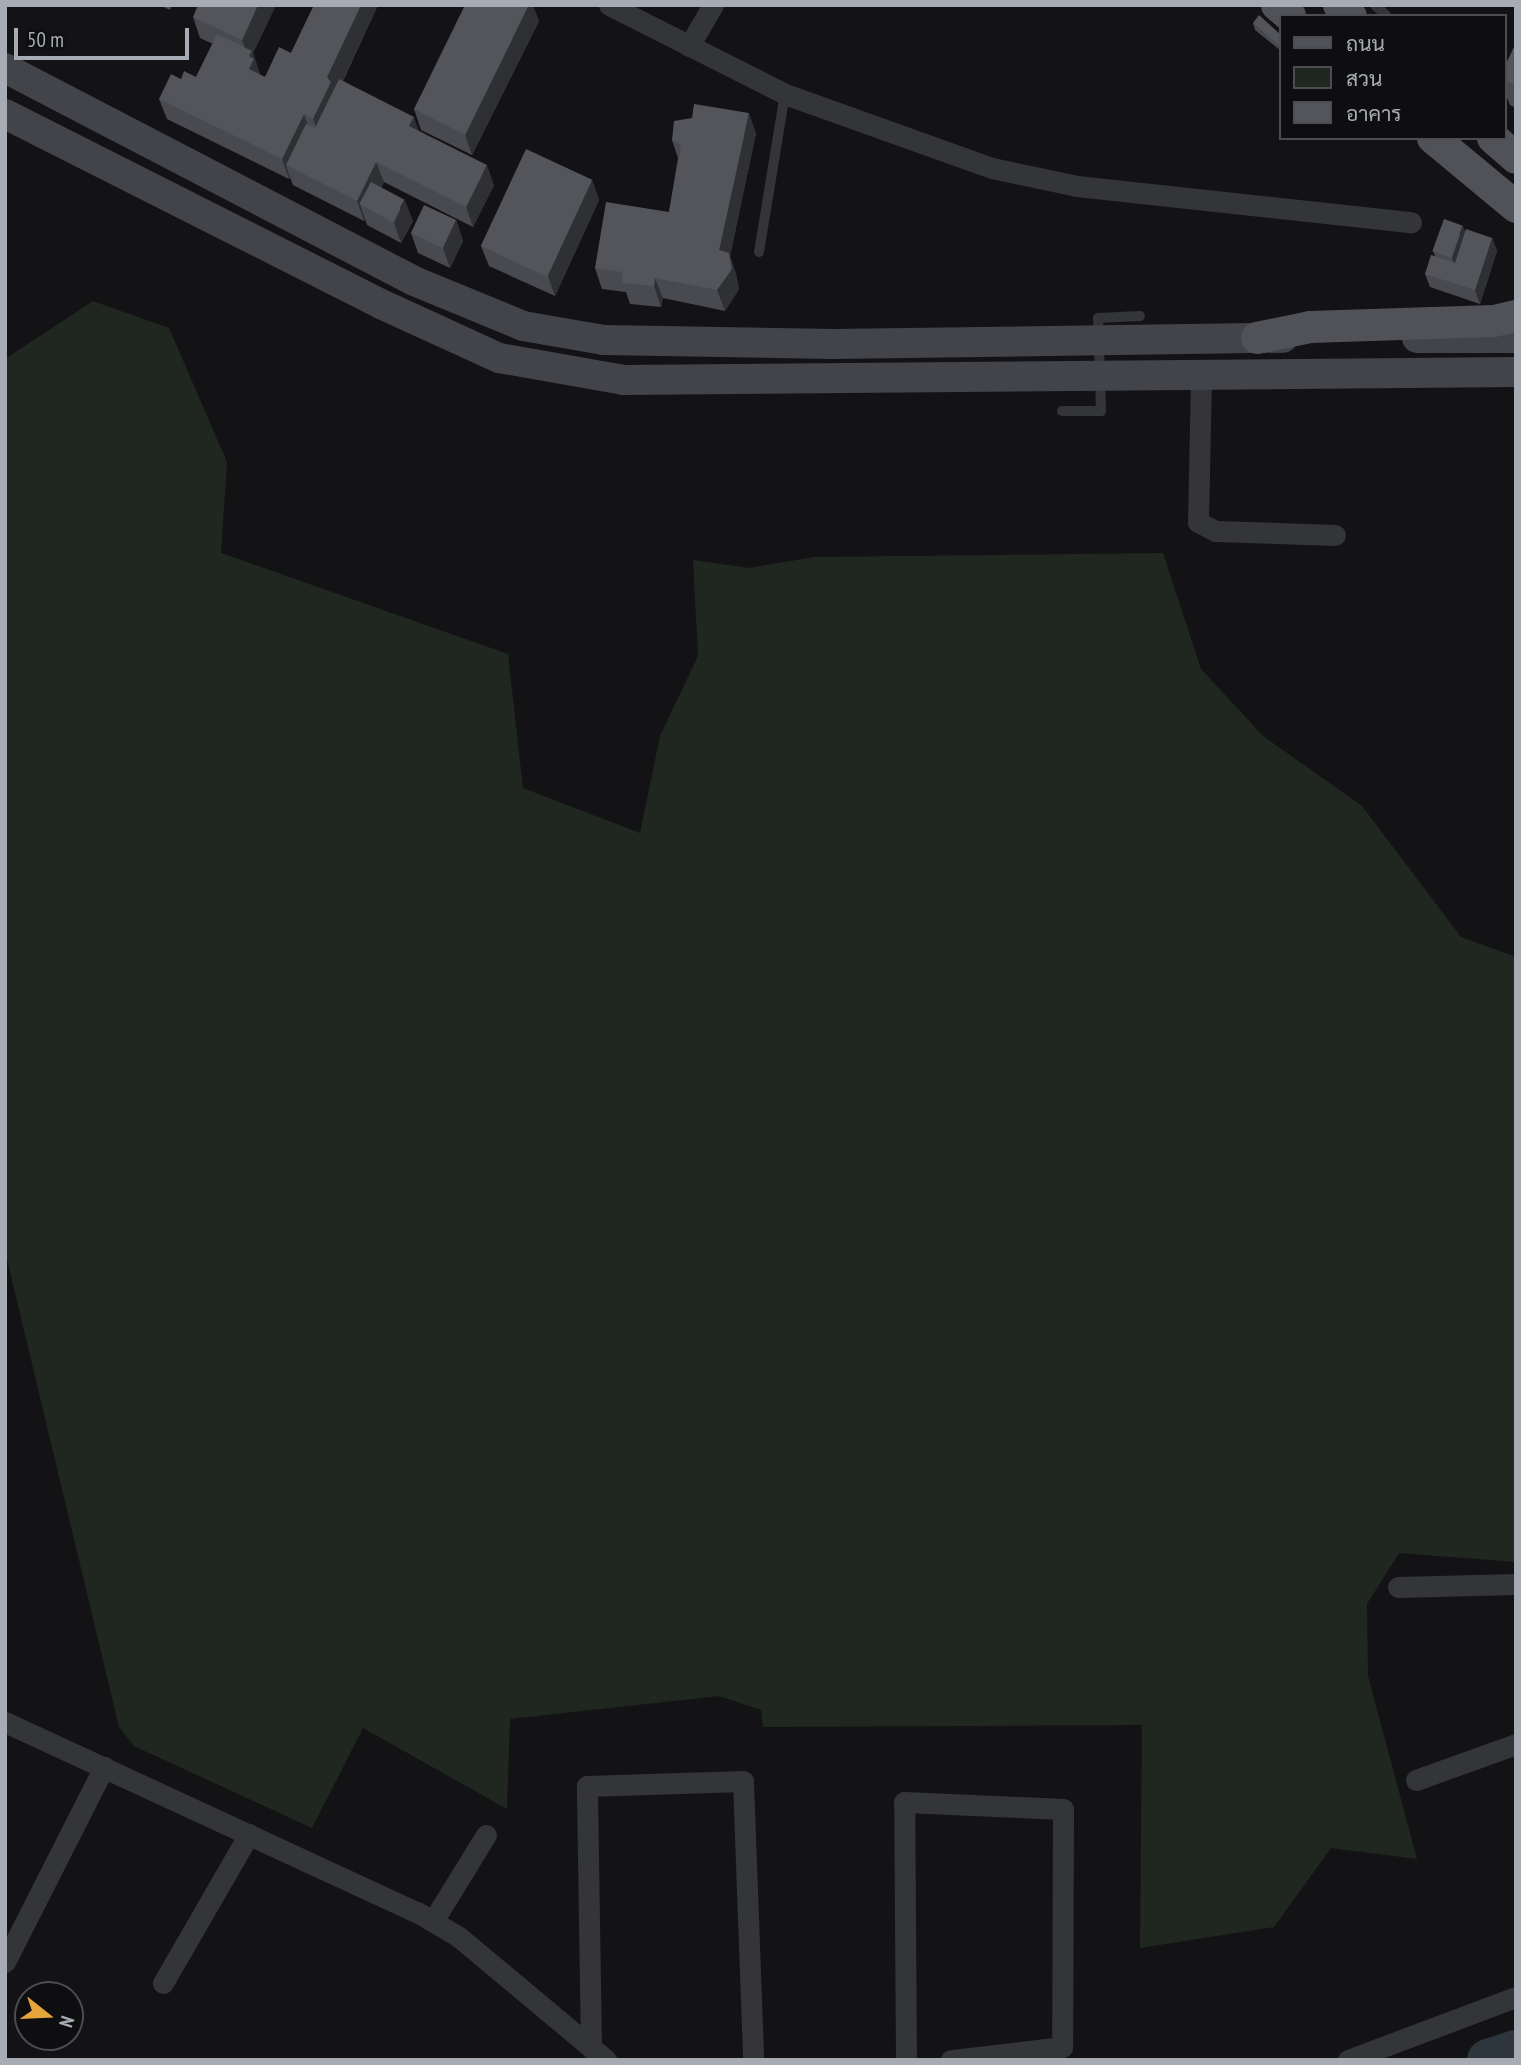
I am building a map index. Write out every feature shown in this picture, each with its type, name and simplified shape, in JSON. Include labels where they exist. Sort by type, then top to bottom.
[{"type":"main road","points":[[5,68],[414,281],[523,326],[604,340],[833,344],[1257,338],[1516,338]]},
{"type":"main road","points":[[5,114],[381,304],[499,358],[624,380],[1201,379],[1516,372]]},
{"type":"main road","points":[[1435,140],[1505,198],[1516,214]]},
{"type":"main road","points":[[1495,140],[1516,158]]},
{"type":"main road","points":[[1257,338],[1310,327],[1494,321],[1516,316]]},
{"type":"street","points":[[609,5],[785,94],[992,168],[1077,186],[1411,222]]},
{"type":"street","points":[[689,46],[713,5]]},
{"type":"street","points":[[1201,379],[1198,522],[1216,531],[1335,535]]},
{"type":"street","points":[[1398,1587],[1516,1584]]},
{"type":"street","points":[[5,1722],[433,1921],[459,1937],[598,2054]]},
{"type":"street","points":[[1416,1780],[1516,1744]]},
{"type":"street","points":[[5,1962],[104,1767]]},
{"type":"street","points":[[598,2054],[587,1786],[743,1781],[759,2057]]},
{"type":"street","points":[[906,2060],[904,1802],[1063,1809],[1062,2047],[951,2060]]},
{"type":"street","points":[[163,1983],[249,1834]]},
{"type":"street","points":[[433,1921],[486,1835]]},
{"type":"street","points":[[1348,2060],[1516,1997]]},
{"type":"lane","points":[[759,252],[785,94]]},
{"type":"lane","points":[[1062,411],[1101,411],[1098,318],[1140,316]]},
{"type":"green space","points":[[93,301],[169,328],[227,462],[221,553],[508,654],[523,788],[640,833],[660,736],[698,656],[693,560],[749,568],[815,557],[1163,553],[1201,669],[1263,736],[1362,806],[1461,937],[1516,957],[1516,1562],[1399,1553],[1367,1604],[1368,1676],[1417,1859],[1331,1848],[1274,1927],[1140,1948],[1142,1725],[763,1727],[761,1710],[719,1696],[510,1719],[507,1809],[363,1728],[312,1828],[134,1746],[119,1727],[5,1251],[5,359]]},
{"type":"building","points":[[198,5],[258,5],[242,40],[193,17]]},
{"type":"building","points":[[314,5],[361,5],[327,77],[331,82],[313,119],[304,114],[282,159],[159,99],[171,74],[181,79],[184,71],[196,77],[217,34],[252,51],[249,56],[254,59],[249,69],[265,77],[279,47],[291,53]]},
{"type":"building","points":[[465,5],[529,5],[465,135],[414,109]]},
{"type":"building","points":[[1259,15],[1280,34],[1280,46],[1253,23]]},
{"type":"building","points":[[1516,43],[1516,85],[1507,82],[1507,62]]},
{"type":"building","points":[[339,79],[414,117],[409,126],[487,165],[466,207],[376,162],[357,201],[286,165],[306,124],[315,128]]},
{"type":"building","points":[[694,104],[749,113],[719,250],[729,253],[732,269],[717,290],[655,278],[654,286],[623,283],[622,272],[595,268],[606,202],[669,212],[681,145],[672,140],[674,121],[692,118]]},
{"type":"building","points":[[526,149],[592,180],[547,277],[481,246]]},
{"type":"building","points":[[371,182],[405,200],[393,222],[359,204]]},
{"type":"building","points":[[424,205],[456,220],[443,248],[411,233]]},
{"type":"building","points":[[1444,219],[1463,226],[1451,258],[1432,251]]},
{"type":"building","points":[[1466,229],[1492,238],[1475,290],[1425,274],[1431,255],[1455,263]]},
{"type":"waterway","points":[[1488,2060],[1516,2051]]}]
